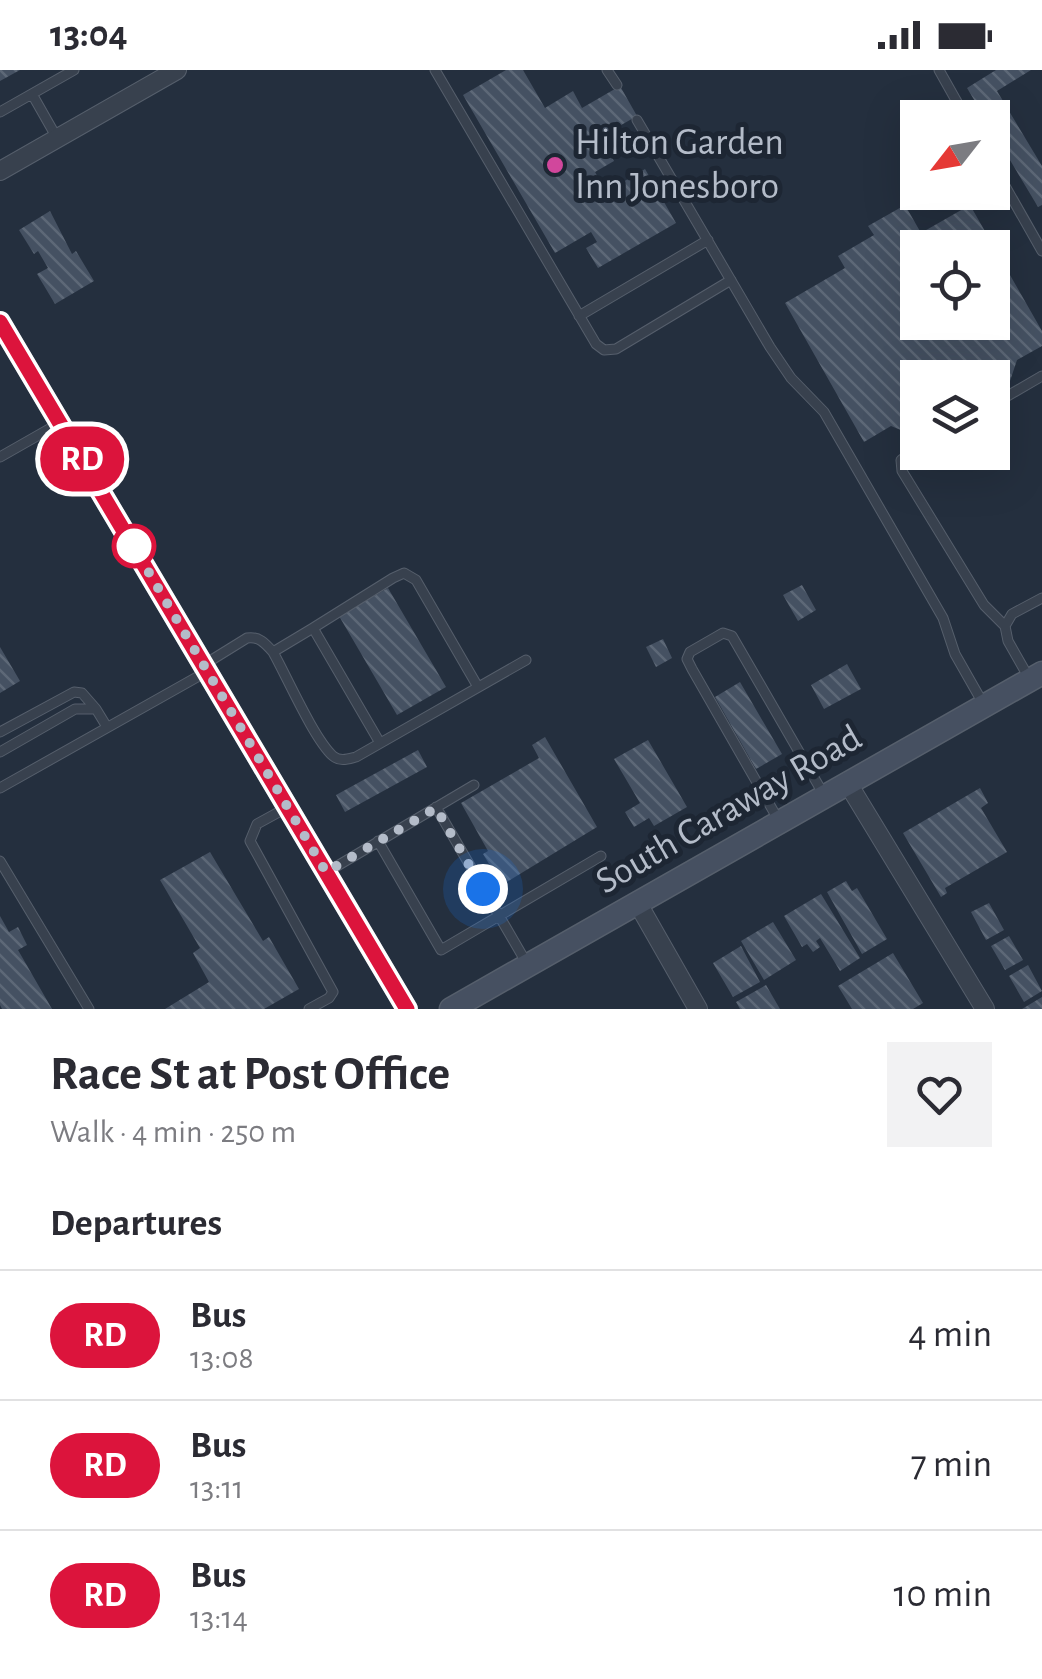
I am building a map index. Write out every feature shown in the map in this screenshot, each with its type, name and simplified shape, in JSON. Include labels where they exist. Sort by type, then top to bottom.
[{"type":"main road","name":"South Caraway Road","points":[[451,1009],[1036,677]]},
{"type":"street","points":[[0,171],[177,70]]},
{"type":"street","points":[[0,322],[408,1009]]},
{"type":"street","points":[[847,782],[985,1009]]},
{"type":"street","points":[[636,902],[698,1009]]},
{"type":"lane","points":[[0,112],[74,70]]},
{"type":"lane","points":[[435,70],[579,316],[604,350],[616,349],[731,280]]},
{"type":"lane","points":[[607,70],[617,85]]},
{"type":"lane","points":[[939,70],[956,100]]},
{"type":"lane","points":[[32,94],[57,138]]},
{"type":"lane","points":[[637,120],[791,378],[824,412],[943,618],[955,654],[984,706]]},
{"type":"lane","points":[[1010,195],[1042,251]]},
{"type":"lane","points":[[579,316],[708,240]]},
{"type":"lane","points":[[1010,395],[1042,376]]},
{"type":"lane","points":[[0,458],[60,423]]},
{"type":"lane","points":[[902,470],[984,605],[1005,626],[1008,641],[1036,677]]},
{"type":"lane","points":[[273,652],[404,573],[412,575],[478,687]]},
{"type":"lane","points":[[1005,626],[1012,614],[1042,598]]},
{"type":"lane","points":[[312,628],[380,743]]},
{"type":"lane","points":[[779,821],[692,669],[690,652],[723,633],[732,636],[824,795]]},
{"type":"lane","points":[[0,788],[207,667],[246,638],[264,641],[273,652],[335,758],[343,760],[356,757],[526,660]]},
{"type":"lane","points":[[0,732],[74,692],[82,693],[108,727]]},
{"type":"lane","points":[[0,752],[75,709],[96,709]]},
{"type":"lane","points":[[326,872],[474,785]]},
{"type":"lane","points":[[288,807],[257,824],[250,841],[332,992],[308,1009]]},
{"type":"lane","points":[[436,808],[528,965]]},
{"type":"lane","points":[[378,841],[441,950],[600,856]]},
{"type":"lane","points":[[0,860],[89,1009]]},
{"type":"building","points":[[0,70],[20,70],[0,81]]},
{"type":"building","name":"Hilton Garden Inn Jonesboro","points":[[506,70],[523,70],[545,108],[573,91],[582,108],[620,86],[637,116],[600,137],[614,161],[595,172],[606,192],[645,169],[676,223],[598,268],[586,248],[597,242],[591,232],[555,253],[463,95]]},
{"type":"building","points":[[996,70],[1031,70],[997,91],[1002,100],[974,100],[967,88]]},
{"type":"building","points":[[1010,113],[1042,166],[1042,205],[1038,207],[1010,160]]},
{"type":"building","points":[[900,208],[908,210],[919,230],[900,230],[900,340],[1010,340],[1010,275],[1042,331],[1042,346],[1017,360],[1010,381],[1010,360],[900,360],[900,430],[891,426],[864,442],[785,303],[845,268],[838,256],[874,235],[868,226]]},
{"type":"building","points":[[961,210],[973,210],[984,230],[926,230]]},
{"type":"building","points":[[50,211],[72,254],[76,251],[94,281],[55,304],[37,274],[48,268],[19,230]]},
{"type":"building","points":[[802,585],[816,610],[798,621],[783,595]]},
{"type":"building","points":[[388,588],[446,687],[397,715],[339,616]]},
{"type":"building","points":[[663,639],[672,658],[656,667],[646,647]]},
{"type":"building","points":[[0,647],[20,681],[0,693]]},
{"type":"building","points":[[847,664],[861,689],[824,709],[811,685]]},
{"type":"building","points":[[740,682],[782,754],[756,769],[715,697]]},
{"type":"building","points":[[545,737],[597,827],[502,885],[483,854],[488,851],[461,803],[539,758],[532,745]]},
{"type":"building","points":[[648,740],[687,807],[654,826],[649,818],[634,827],[625,812],[640,803],[614,759]]},
{"type":"building","points":[[418,750],[427,767],[345,812],[336,795]]},
{"type":"building","points":[[980,788],[988,803],[981,808],[1007,852],[945,888],[947,893],[941,897],[903,833]]},
{"type":"building","points":[[210,852],[263,941],[269,937],[299,989],[264,1009],[165,1009],[209,982],[193,953],[200,948],[160,880]]},
{"type":"building","points":[[846,881],[852,891],[857,888],[887,939],[862,954],[827,892]]},
{"type":"building","points":[[821,894],[860,958],[840,971],[820,938],[816,941],[820,947],[813,952],[807,944],[802,947],[784,916]]},
{"type":"building","points":[[989,903],[1004,930],[986,940],[971,912]]},
{"type":"building","points":[[0,916],[9,932],[18,927],[27,945],[18,950],[52,1009],[2,1009]]},
{"type":"building","points":[[773,922],[796,960],[764,980],[741,941]]},
{"type":"building","points":[[1009,936],[1023,960],[1005,970],[991,946]]},
{"type":"building","points":[[741,946],[760,982],[733,997],[713,963]]},
{"type":"building","points":[[893,953],[923,1003],[913,1009],[852,1009],[838,986]]},
{"type":"building","points":[[1028,965],[1042,991],[1024,1002],[1009,976]]},
{"type":"building","points":[[766,985],[780,1009],[740,1009],[736,1002]]},
{"type":"building","points":[[1042,997],[1042,1009],[1022,1009]]},
{"type":"bus line","name":"RD","points":[[0,322],[407,1009]]},
{"type":"place","name":"Hilton Garden Inn Jonesboro","points":[[555,165]]},
{"type":"route","points":[[134,546],[326,872],[436,808],[483,889]]}]
